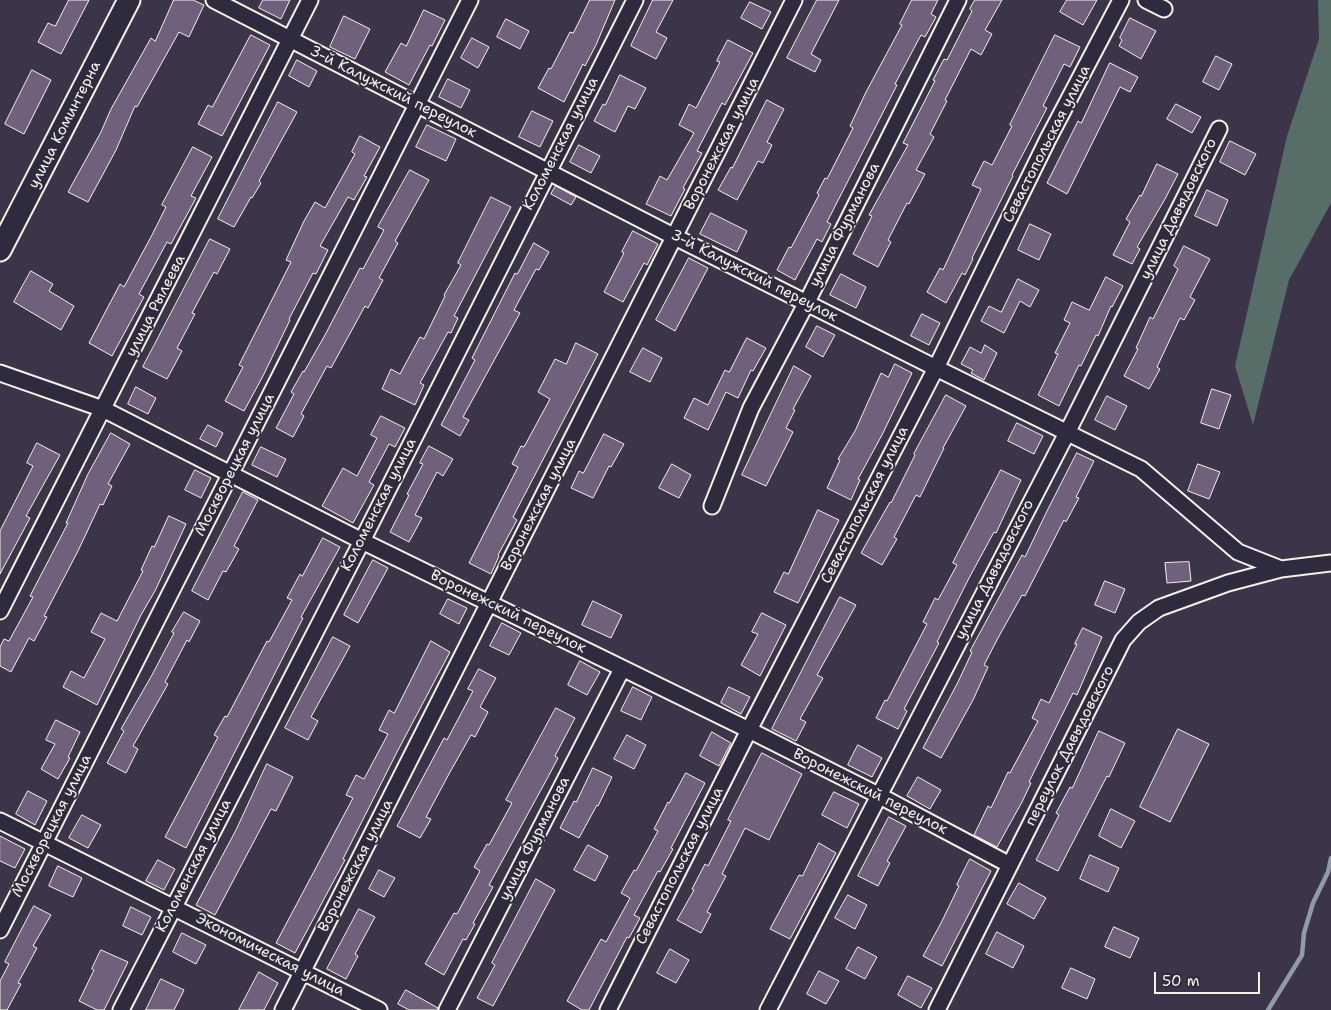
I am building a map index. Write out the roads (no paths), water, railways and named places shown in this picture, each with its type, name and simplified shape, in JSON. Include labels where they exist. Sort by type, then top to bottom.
[{"type":"street","name":"улица Коминтерна","points":[[0,250],[129,0]]},
{"type":"street","name":"3-й Калужский переулок","points":[[214,0],[548,170],[675,237],[1141,469],[1238,552],[1281,570]]},
{"type":"street","name":"улица Рылеева","points":[[0,611],[310,0]]},
{"type":"street","name":"Москворецкая улица","points":[[0,930],[470,0]]},
{"type":"street","name":"Коломенская улица","points":[[121,1010],[362,541],[635,0]]},
{"type":"street","name":"Воронежская улица","points":[[283,1010],[794,0]]},
{"type":"street","name":"улица Фурманова","points":[[712,506],[751,408],[958,0]]},
{"type":"street","name":"Севастопольская улица","points":[[608,1010],[749,730],[936,368],[1048,139],[1121,0]]},
{"type":"street","points":[[1146,0],[1164,9]]},
{"type":"street","name":"улица Давыдовского","points":[[768,1010],[1068,431],[1219,129]]},
{"type":"street","name":"Воронежский переулок","points":[[0,374],[103,409],[362,541],[749,730],[880,796],[1010,865]]},
{"type":"street","name":"переулок Давыдовского","points":[[937,1010],[1123,640],[1139,622],[1159,608],[1228,584],[1281,570],[1331,563]]},
{"type":"street","name":"улица Фурманова","points":[[447,1010],[622,669]]},
{"type":"street","name":"Экономическая улица","points":[[0,821],[379,1010]]},
{"type":"waterway","points":[[1268,1010],[1302,955],[1304,933],[1313,903],[1328,872],[1331,858]]}]
